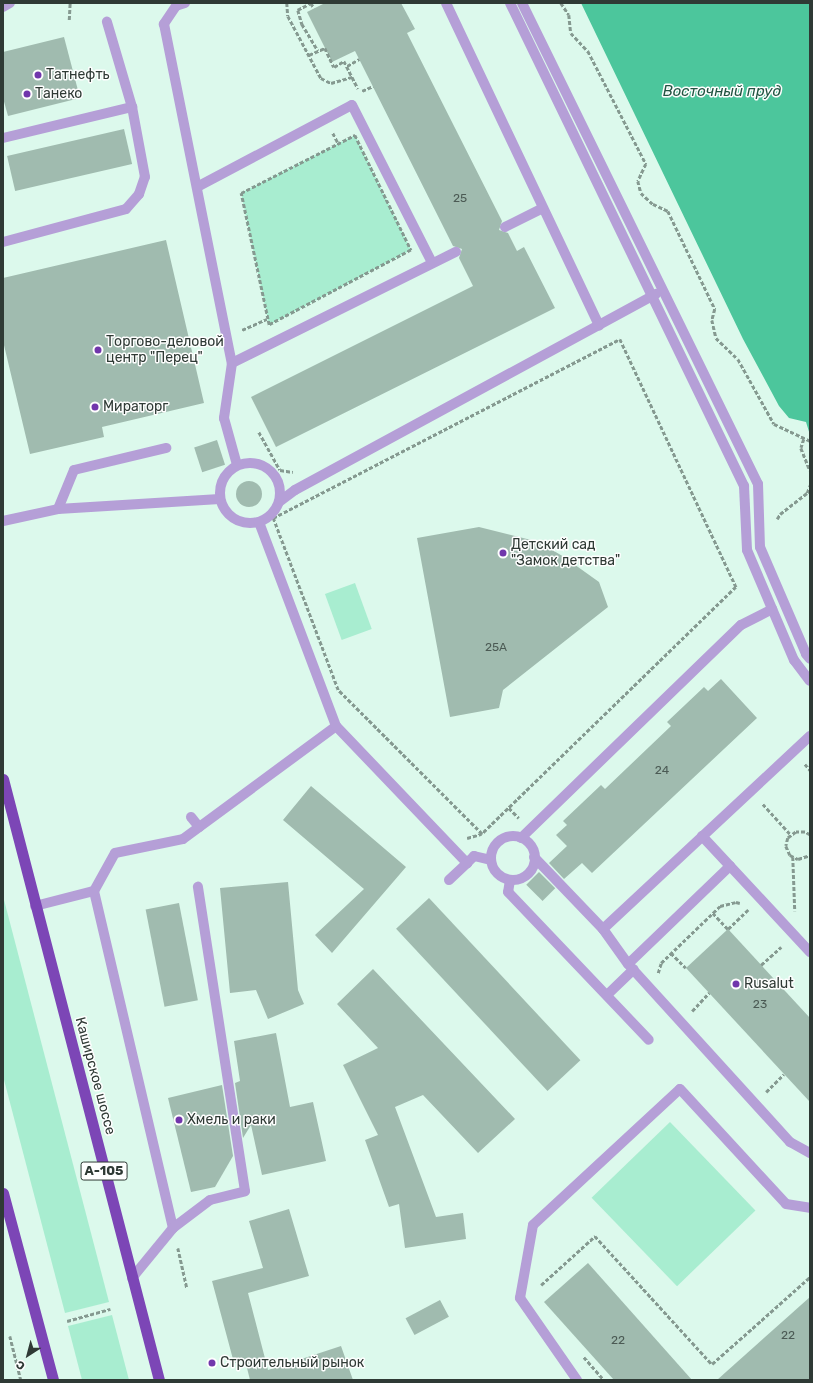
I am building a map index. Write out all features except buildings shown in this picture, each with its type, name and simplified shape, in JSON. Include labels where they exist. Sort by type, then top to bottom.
[{"type":"highway","name":"Каширское шоссе","points":[[3,779],[159,1380]]},
{"type":"highway","points":[[3,1193],[53,1380]]},
{"type":"street","points":[[3,7],[10,3]]},
{"type":"street","points":[[185,3],[176,6],[164,24],[232,364],[224,418],[237,465]]},
{"type":"street","points":[[446,3],[599,325]]},
{"type":"street","points":[[510,3],[744,486],[747,550],[794,660],[810,681]]},
{"type":"street","points":[[522,3],[758,484],[760,547],[806,654],[810,659]]},
{"type":"street","points":[[3,242],[126,209],[138,194],[145,177],[132,106],[107,22]]},
{"type":"street","points":[[196,187],[352,105],[432,264]]},
{"type":"street","points":[[3,138],[132,106]]},
{"type":"street","points":[[505,227],[544,208]]},
{"type":"street","points":[[232,364],[456,252]]},
{"type":"street","points":[[279,502],[279,482],[270,470],[256,463],[237,465],[222,479],[220,499],[224,509],[239,521],[259,522],[268,517],[279,502],[295,490],[663,290]]},
{"type":"street","points":[[58,509],[74,470],[166,448]]},
{"type":"street","points":[[3,521],[58,509],[220,499]]},
{"type":"street","points":[[259,522],[336,726],[467,863]]},
{"type":"street","points":[[521,838],[741,625],[772,609]]},
{"type":"street","points":[[173,1228],[94,891],[115,854],[183,839],[336,726]]},
{"type":"street","points":[[603,929],[810,736]]},
{"type":"street","points":[[191,817],[199,827]]},
{"type":"street","points":[[702,836],[810,952]]},
{"type":"street","points":[[534,857],[528,874],[520,878],[510,880],[501,876],[494,869],[490,860],[492,850],[497,842],[506,837],[521,838],[531,846],[534,857],[603,929],[631,967],[790,1142],[810,1152]]},
{"type":"street","points":[[449,880],[474,856],[490,860]]},
{"type":"street","points":[[607,995],[631,967],[730,866]]},
{"type":"street","points":[[510,880],[508,892],[649,1040]]},
{"type":"street","points":[[132,1278],[173,1228],[210,1200],[245,1191],[198,887]]},
{"type":"street","points":[[36,906],[94,891]]},
{"type":"street","points":[[577,1380],[520,1298],[533,1225],[680,1089],[786,1204],[810,1208]]},
{"type":"path","points":[[69,20],[70,3]]},
{"type":"path","points":[[287,3],[288,16],[321,78],[331,83],[352,77],[344,61],[334,67],[325,48],[309,55]]},
{"type":"path","points":[[314,8],[312,3],[298,10],[302,24],[318,51]]},
{"type":"path","points":[[561,3],[569,15],[571,33],[588,51],[646,164],[638,181],[641,193],[653,204],[668,211],[716,309],[712,320],[716,338],[738,359],[774,424],[810,441]]},
{"type":"path","points":[[347,66],[359,59]]},
{"type":"path","points":[[367,89],[372,86]]},
{"type":"path","points":[[355,135],[411,250],[269,325],[267,320],[241,192],[355,135]]},
{"type":"path","points":[[226,336],[267,320]]},
{"type":"path","points":[[620,339],[736,587],[482,834],[338,690],[273,518],[620,339]]},
{"type":"path","points":[[804,439],[801,448],[810,470]]},
{"type":"path","points":[[776,520],[780,514],[807,493],[810,485]]},
{"type":"path","points":[[801,759],[810,770]]},
{"type":"path","points":[[751,791],[791,835]]},
{"type":"path","points":[[796,915],[793,858],[786,846],[791,835],[800,831],[810,835]]},
{"type":"path","points":[[793,858],[802,859],[810,856]]},
{"type":"path","points":[[661,980],[658,974],[661,963],[720,906],[736,902],[750,908],[755,913]]},
{"type":"path","points":[[713,913],[728,929],[750,908]]},
{"type":"path","points":[[761,965],[784,944]]},
{"type":"path","points":[[671,954],[686,968]]},
{"type":"path","points":[[688,1014],[709,993]]},
{"type":"path","points":[[764,1094],[784,1074]]},
{"type":"path","points":[[759,1088],[769,1099]]},
{"type":"path","points":[[173,1228],[187,1288]]},
{"type":"path","points":[[536,1290],[595,1236],[712,1364],[810,1277]]},
{"type":"path","points":[[67,1320],[110,1309]]},
{"type":"path","points":[[10,1336],[21,1380]]},
{"type":"path","points":[[579,1352],[604,1380]]},
{"type":"shaded area","points":[[355,135],[411,250],[269,325],[241,193]]},
{"type":"shaded area","points":[[355,583],[372,629],[342,640],[325,594]]},
{"type":"shaded area","points":[[3,896],[109,1302],[65,1313],[3,1076]]},
{"type":"shaded area","points":[[670,1122],[755,1210],[677,1286],[592,1198]]},
{"type":"shaded area","points":[[112,1315],[129,1380],[82,1380],[68,1326]]},
{"type":"water","name":"Восточный пруд","points":[[581,3],[810,3],[810,435],[806,422],[789,418],[779,406],[743,339]]},
{"type":"place","name":"Татнефть","points":[[38,75]]},
{"type":"place","name":"Танеко","points":[[27,94]]},
{"type":"place","name":"Торгово-деловой центр \"Перец\"","points":[[98,350]]},
{"type":"place","name":"Мираторг","points":[[95,407]]},
{"type":"place","name":"Детский сад \"Замок детства\"","points":[[503,553]]},
{"type":"place","name":"Rusalut","points":[[736,984]]},
{"type":"place","name":"Хмель и раки","points":[[179,1120]]},
{"type":"place","name":"Строительный рынок","points":[[212,1363]]}]
